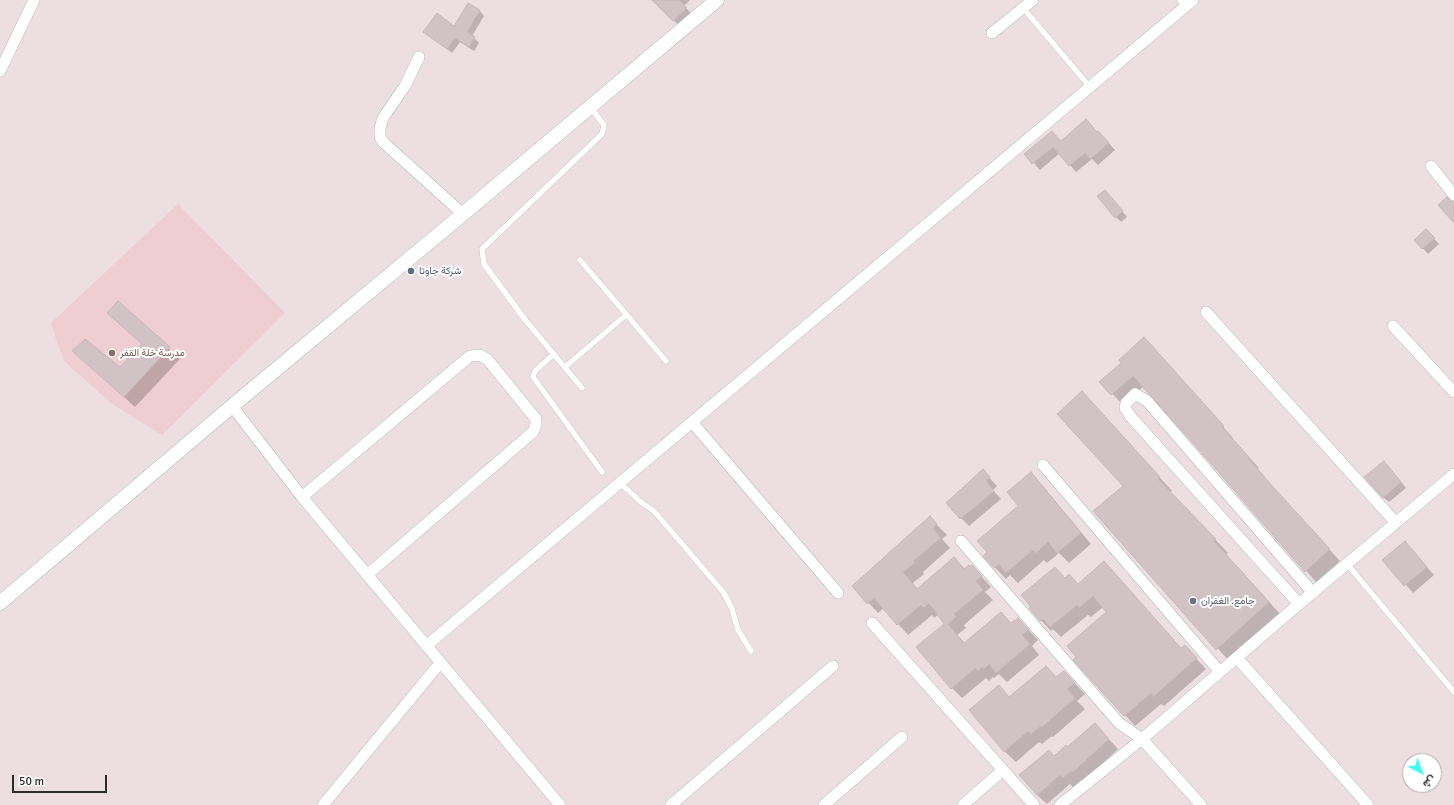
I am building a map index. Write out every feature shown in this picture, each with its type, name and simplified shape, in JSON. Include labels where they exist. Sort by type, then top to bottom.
[{"type":"street","points":[[0,71],[12,42],[34,0]]},
{"type":"street","points":[[0,603],[232,406],[717,0]]},
{"type":"street","points":[[992,33],[1033,0]]},
{"type":"street","points":[[426,646],[1090,87],[1186,2]]},
{"type":"street","points":[[419,57],[405,86],[383,118],[380,128],[380,137],[383,142],[463,214]]},
{"type":"street","points":[[1431,166],[1454,195]]},
{"type":"street","points":[[1206,312],[1396,523]]},
{"type":"street","points":[[1393,326],[1454,392]]},
{"type":"street","points":[[302,497],[470,356],[480,355],[488,360],[536,419],[534,432],[367,575]]},
{"type":"street","points":[[1299,604],[1131,417],[1125,408],[1126,403],[1135,394],[1147,401],[1313,593]]},
{"type":"street","points":[[232,406],[302,497],[560,805]]},
{"type":"street","points":[[692,422],[838,593]]},
{"type":"street","points":[[1043,465],[1220,672]]},
{"type":"street","points":[[1060,805],[1142,739],[1396,523],[1452,481]]},
{"type":"street","points":[[961,541],[1119,723],[1142,739],[1201,805]]},
{"type":"street","points":[[872,623],[1034,805]]},
{"type":"street","points":[[1237,658],[1368,805]]},
{"type":"street","points":[[323,805],[440,663]]},
{"type":"street","points":[[671,805],[832,666]]},
{"type":"street","points":[[824,805],[902,737]]},
{"type":"street","points":[[963,805],[1003,770]]},
{"type":"lane","points":[[1023,8],[1090,87]]},
{"type":"lane","points":[[582,388],[526,321],[484,264],[482,249],[602,134],[604,125],[589,107]]},
{"type":"lane","points":[[580,260],[666,361]]},
{"type":"lane","points":[[565,368],[626,315]]},
{"type":"lane","points":[[554,354],[535,371],[533,377],[602,472]]},
{"type":"lane","points":[[620,482],[654,512],[724,593],[732,609],[738,630],[751,651]]},
{"type":"lane","points":[[1347,564],[1454,692]]},
{"type":"shaded area","points":[[178,204],[285,313],[162,435],[112,404],[65,362],[51,323]]},
{"type":"building","points":[[652,0],[679,0],[687,8],[673,21]]},
{"type":"building","points":[[468,3],[480,10],[467,32],[475,37],[469,47],[455,38],[447,49],[423,32],[437,13],[454,26]]},
{"type":"building","points":[[1086,119],[1109,143],[1090,159],[1085,153],[1069,166],[1053,147],[1032,164],[1024,154],[1052,131],[1061,141]]},
{"type":"building","points":[[1105,190],[1123,211],[1115,218],[1097,196]]},
{"type":"building","points":[[1447,197],[1454,202],[1454,223],[1438,205]]},
{"type":"building","points":[[1426,229],[1435,238],[1422,249],[1414,240]]},
{"type":"building","points":[[118,301],[170,347],[124,397],[72,351],[85,339],[120,367],[142,344],[107,313]]},
{"type":"building","points":[[1144,337],[1224,426],[1222,427],[1275,489],[1330,549],[1305,572],[1133,376],[1111,395],[1099,382],[1121,363],[1119,360]]},
{"type":"building","points":[[1082,391],[1160,477],[1158,479],[1216,539],[1214,541],[1269,602],[1216,650],[1093,511],[1123,486],[1057,414]]},
{"type":"building","points":[[1384,461],[1401,482],[1383,498],[1364,477]]},
{"type":"building","points":[[983,469],[990,477],[986,481],[994,491],[960,519],[946,503]]},
{"type":"building","points":[[1031,472],[1081,533],[1057,553],[1048,542],[1036,553],[1033,550],[1006,573],[999,564],[994,568],[983,556],[987,552],[977,541],[1018,506],[1007,492]]},
{"type":"building","points":[[930,516],[937,524],[933,528],[941,538],[913,561],[915,563],[903,572],[917,589],[954,557],[964,569],[969,565],[972,565],[982,576],[976,581],[983,590],[954,614],[956,617],[948,624],[964,643],[1001,612],[1011,623],[1018,618],[1029,630],[1022,635],[1030,644],[996,673],[989,664],[984,669],[982,667],[978,671],[975,668],[951,689],[916,647],[944,624],[929,603],[924,608],[921,605],[897,625],[874,598],[867,604],[852,586]]},
{"type":"building","points":[[1405,541],[1427,567],[1404,586],[1382,560]]},
{"type":"building","points":[[1104,561],[1181,648],[1185,645],[1197,658],[1153,697],[1151,693],[1124,716],[1073,660],[1076,657],[1067,646],[1106,612],[1093,596],[1079,608],[1077,605],[1050,627],[1043,619],[1040,621],[1029,608],[1031,607],[1021,595],[1055,567],[1065,578],[1069,574],[1078,584]]},
{"type":"building","points":[[1046,666],[1056,677],[1064,671],[1075,683],[1067,689],[1075,698],[1042,727],[1041,726],[1031,734],[1028,731],[1004,752],[969,710],[999,685],[1009,697]]},
{"type":"building","points":[[1095,723],[1109,739],[1073,772],[1071,771],[1063,778],[1060,775],[1037,795],[1019,775],[1049,750],[1054,756]]},
{"type":"place","name":"شركة جاوتا","points":[[411,271]]},
{"type":"place","name":"مدرسة خلة القفر","points":[[112,353]]},
{"type":"place","name":"جامع. الغفران","points":[[1193,601]]}]
